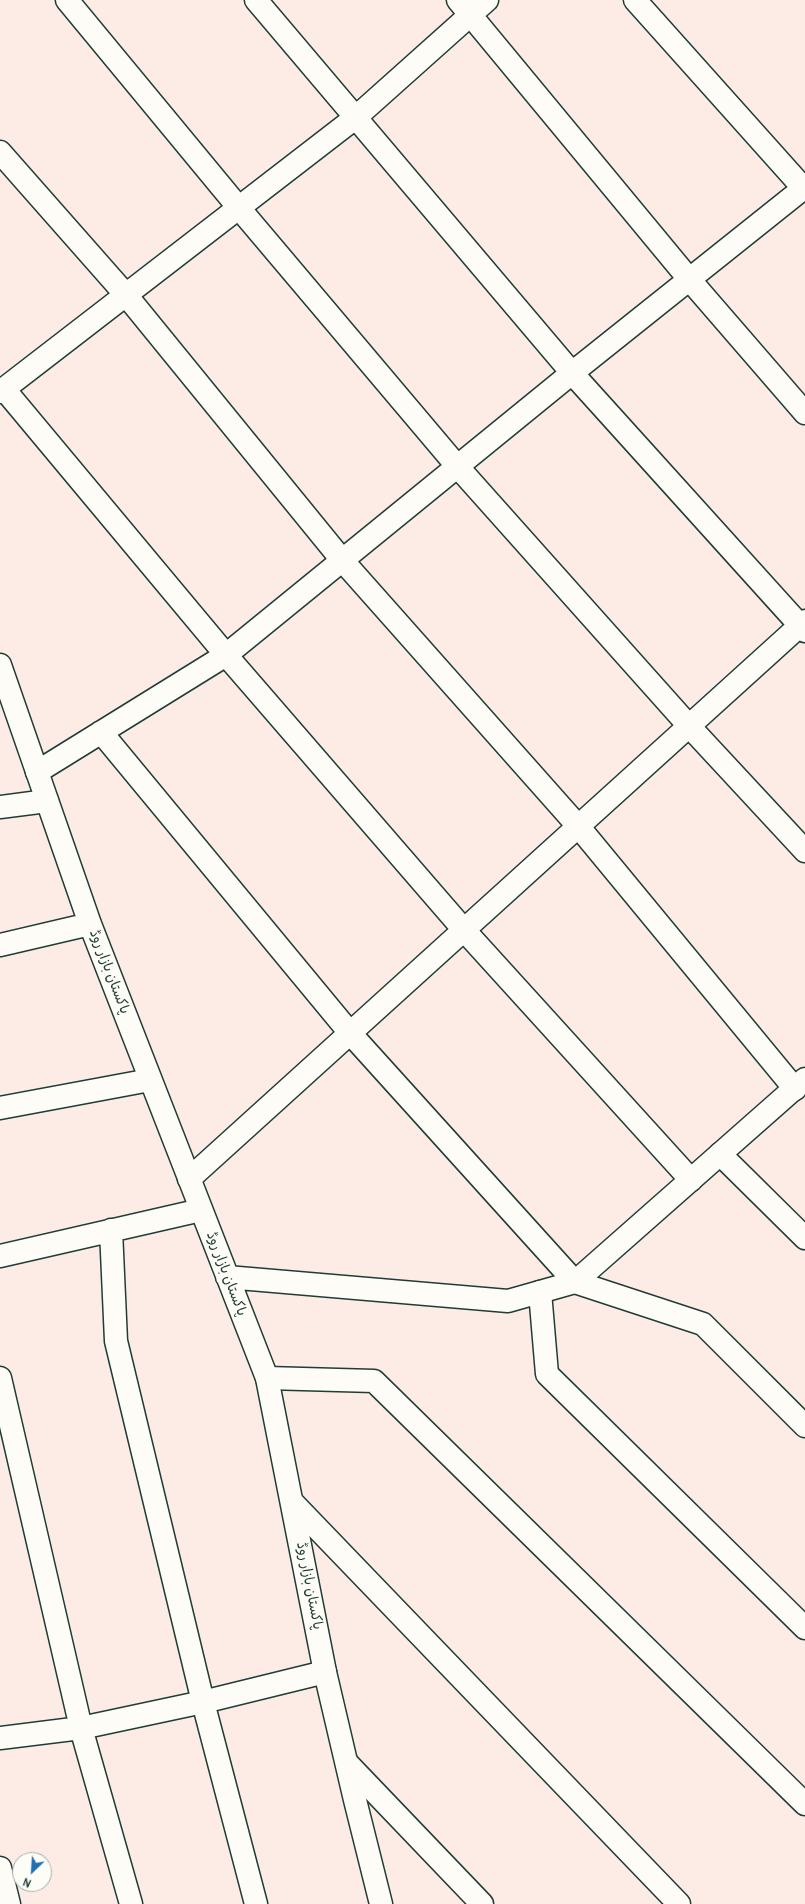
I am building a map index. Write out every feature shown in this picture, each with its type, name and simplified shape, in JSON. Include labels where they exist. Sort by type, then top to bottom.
[{"type":"street","points":[[67,0],[239,208],[457,466],[689,726],[805,851]]},
{"type":"street","points":[[189,1179],[689,726],[803,626],[572,373],[256,0]]},
{"type":"street","points":[[487,0],[464,8],[355,118],[2,391],[226,655],[464,930],[691,1180]]},
{"type":"street","points":[[37,772],[226,655],[572,373],[804,188],[636,0]]},
{"type":"street","points":[[464,8],[689,279],[805,413]]},
{"type":"street","points":[[0,152],[126,295],[342,560],[578,826],[800,1084],[575,1282],[508,1301],[227,1277]]},
{"type":"street","name":"پاکستان بازار روڈ","points":[[0,665],[90,924],[267,1378],[293,1503],[325,1672],[381,1904]]},
{"type":"street","points":[[101,732],[350,1033],[575,1282],[704,1324],[805,1426]]},
{"type":"street","points":[[0,807],[47,801]]},
{"type":"street","points":[[0,945],[90,924]]},
{"type":"street","points":[[0,1108],[150,1080]]},
{"type":"street","points":[[720,1154],[805,1238]]},
{"type":"street","points":[[0,1256],[201,1210]]},
{"type":"street","points":[[111,1230],[116,1341],[203,1702],[256,1904]]},
{"type":"street","points":[[540,1292],[547,1374],[805,1628]]},
{"type":"street","points":[[0,1378],[81,1728],[130,1904]]},
{"type":"street","points":[[267,1378],[374,1381],[805,1804]]},
{"type":"street","points":[[293,1503],[679,1904]]},
{"type":"street","points":[[0,1738],[81,1728],[203,1702],[325,1672]]},
{"type":"street","points":[[347,1763],[482,1904]]},
{"type":"street","points":[[0,1868],[9,1904]]}]
